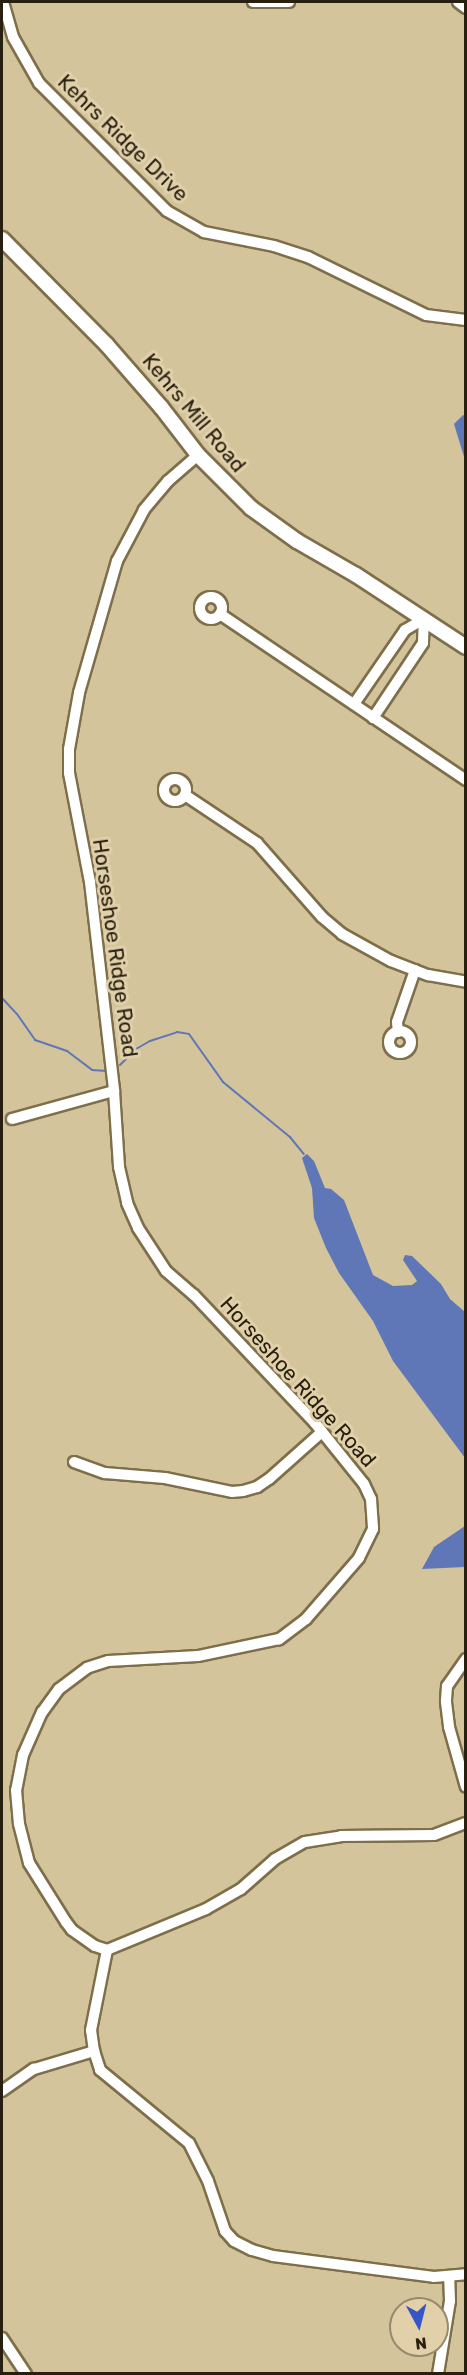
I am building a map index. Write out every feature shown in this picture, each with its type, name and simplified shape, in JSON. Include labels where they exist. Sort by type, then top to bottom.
[{"type":"main road","name":"Kehrs Mill Road","points":[[2,239],[124,363],[198,455],[230,489],[272,524],[465,647]]},
{"type":"street","name":"Kehrs Ridge Drive","points":[[3,2],[13,37],[46,92],[167,211],[204,232],[274,246],[308,256],[426,315],[444,320],[465,320]]},
{"type":"street","points":[[253,2],[289,2]]},
{"type":"street","points":[[458,2],[465,8]]},
{"type":"street","name":"Horseshoe Ridge Road","points":[[106,1950],[95,1946],[72,1929],[29,1863],[19,1824],[16,1790],[28,1744],[42,1712],[59,1689],[93,1665],[112,1660],[198,1656],[251,1647],[279,1639],[306,1619],[359,1558],[373,1529],[371,1499],[364,1484],[322,1432],[194,1295],[166,1270],[138,1228],[128,1203],[119,1167],[114,1091],[90,882],[69,774],[69,749],[79,693],[117,561],[144,510],[168,481],[198,455]]},
{"type":"street","points":[[220,614],[465,780]]},
{"type":"street","points":[[354,704],[405,630],[424,619]]},
{"type":"street","points":[[373,718],[423,643],[424,619]]},
{"type":"street","points":[[185,795],[257,843],[322,917],[342,934],[391,961],[448,981],[465,982]]},
{"type":"street","points":[[398,1032],[397,1022],[415,970]]},
{"type":"street","points":[[12,1119],[114,1091]]},
{"type":"street","points":[[74,1462],[105,1473],[165,1478],[232,1492],[243,1491],[269,1479],[322,1432]]},
{"type":"street","points":[[465,1659],[447,1686],[446,1702],[449,1727],[465,1787]]},
{"type":"street","points":[[465,1822],[434,1835],[341,1836],[305,1842],[275,1859],[242,1889],[206,1909],[106,1950],[91,2030],[100,2070],[144,2104],[194,2151],[208,2181],[216,2211],[225,2231],[234,2241],[252,2250],[273,2256],[449,2277],[465,2274]]},
{"type":"street","points":[[2,2091],[34,2069],[94,2051]]},
{"type":"street","points":[[438,2373],[450,2301],[449,2277]]},
{"type":"street","points":[[2,2338],[26,2373]]},
{"type":"water","points":[[463,415],[465,416],[465,460],[454,424]]},
{"type":"water","points":[[307,1154],[314,1161],[325,1188],[331,1189],[344,1200],[373,1275],[393,1286],[412,1285],[417,1281],[403,1260],[405,1255],[412,1256],[441,1284],[450,1299],[465,1312],[465,1458],[393,1361],[373,1321],[339,1273],[326,1248],[314,1218],[312,1188],[302,1158]]},
{"type":"water","points":[[465,1526],[465,1567],[422,1569],[434,1547]]},
{"type":"waterway","points":[[2,998],[17,1014],[35,1040],[67,1051],[92,1070],[107,1071]]},
{"type":"waterway","points":[[120,1065],[136,1049],[150,1041],[177,1032],[189,1034],[223,1082],[290,1137],[304,1154]]}]
